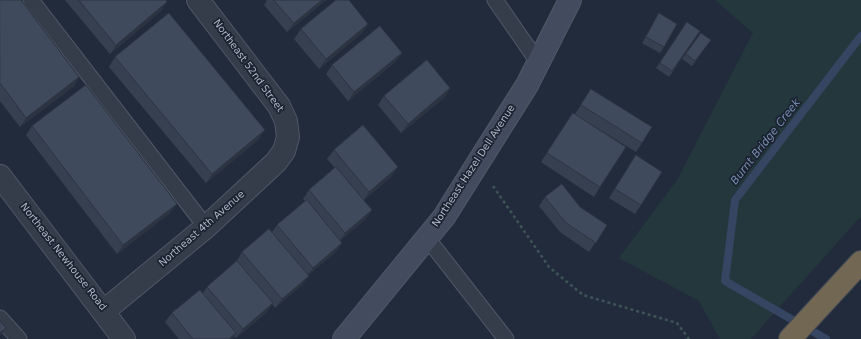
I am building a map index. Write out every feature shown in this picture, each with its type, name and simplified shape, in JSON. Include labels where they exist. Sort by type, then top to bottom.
[{"type":"highway","points":[[790,339],[861,262]]},
{"type":"street","name":"Northeast 52nd Street","points":[[198,0],[279,106],[286,121],[288,137]]},
{"type":"street","name":"Northeast Hazel Dell Avenue","points":[[344,339],[444,217],[527,85],[570,0]]},
{"type":"street","name":"Northeast 4th Avenue","points":[[104,311],[206,227],[276,162],[284,151],[288,137]]},
{"type":"street","name":"Northeast Newhouse Road","points":[[0,176],[124,339]]},
{"type":"lane","points":[[31,0],[206,227]]},
{"type":"lane","points":[[495,0],[538,62]]},
{"type":"lane","points":[[427,238],[506,339]]},
{"type":"lane","points":[[0,318],[18,339]]},
{"type":"path","points":[[478,164],[549,267],[583,295],[677,323],[689,339]]},
{"type":"green space","points":[[715,0],[861,0],[861,216],[751,339],[720,339],[699,301],[619,258],[677,180],[753,33]]},
{"type":"building","points":[[0,0],[21,0],[79,77],[26,118],[0,83]]},
{"type":"building","points":[[79,0],[166,0],[167,2],[116,45]]},
{"type":"building","points":[[274,0],[322,0],[294,23]]},
{"type":"building","points":[[336,0],[349,0],[368,24],[326,59],[301,29]]},
{"type":"building","points":[[169,13],[265,130],[212,174],[115,57]]},
{"type":"building","points":[[659,13],[677,24],[664,47],[646,37]]},
{"type":"building","points":[[687,22],[700,31],[672,71],[660,63]]},
{"type":"building","points":[[380,26],[402,53],[354,92],[332,65]]},
{"type":"building","points":[[701,33],[711,40],[695,61],[686,54]]},
{"type":"building","points":[[427,60],[450,88],[408,124],[384,96]]},
{"type":"building","points":[[86,85],[177,204],[123,245],[32,126]]},
{"type":"building","points":[[591,89],[652,127],[642,143],[581,105]]},
{"type":"building","points":[[573,113],[626,147],[600,187],[547,153]]},
{"type":"building","points":[[363,125],[398,167],[369,192],[334,150]]},
{"type":"building","points":[[636,155],[662,172],[641,205],[615,189]]},
{"type":"building","points":[[336,167],[372,210],[345,233],[309,190]]},
{"type":"building","points":[[562,184],[580,207],[607,225],[596,243],[566,223],[545,197]]},
{"type":"building","points":[[307,200],[342,243],[313,268],[277,225]]},
{"type":"building","points":[[269,229],[309,276],[282,299],[242,252]]},
{"type":"building","points":[[237,261],[273,303],[243,329],[207,287]]},
{"type":"building","points":[[200,290],[236,333],[229,339],[193,339],[172,313]]},
{"type":"building","points":[[0,321],[6,328],[0,333]]},
{"type":"waterway","name":"Burnt Bridge Creek","points":[[826,339],[725,281],[735,200],[861,36]]}]
